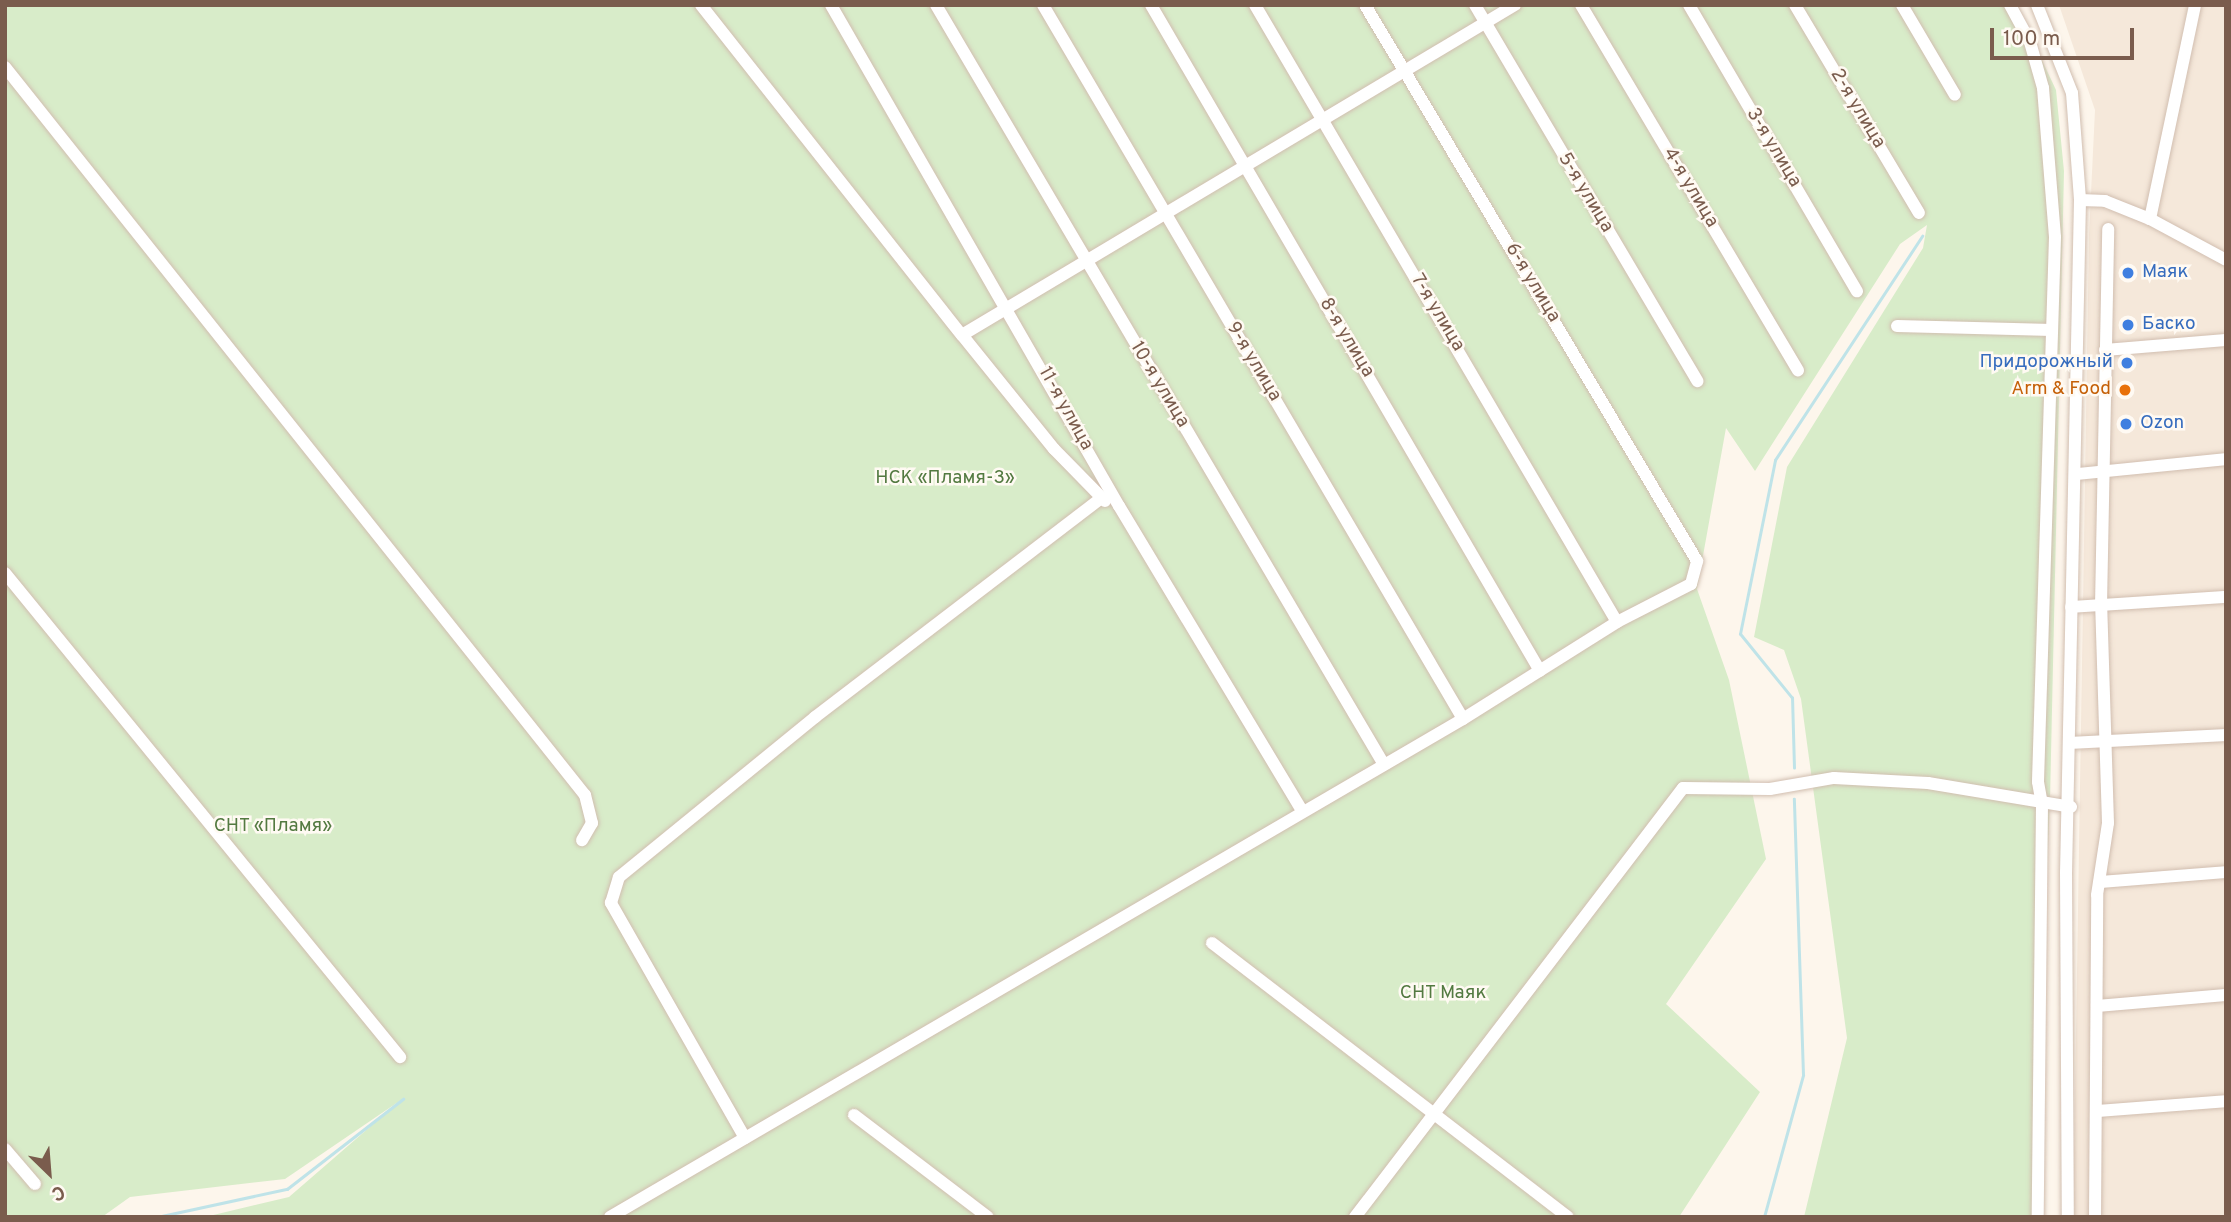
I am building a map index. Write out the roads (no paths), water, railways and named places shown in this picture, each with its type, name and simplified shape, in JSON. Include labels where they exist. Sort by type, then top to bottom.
[{"type":"street","points":[[701,5],[962,335],[1100,499],[1119,506]]},
{"type":"street","name":"11-я улица","points":[[831,5],[1008,308],[1119,506],[1302,810]]},
{"type":"street","name":"10-я улица","points":[[936,5],[1383,763]]},
{"type":"street","name":"9-я улица","points":[[1043,5],[1463,719]]},
{"type":"street","name":"8-я улица","points":[[1151,5],[1540,671]]},
{"type":"street","name":"7-я улица","points":[[1255,5],[1617,622]]},
{"type":"street","name":"6-я улица","points":[[1366,5],[1697,561],[1691,584],[1617,622]]},
{"type":"street","name":"5-я улица","points":[[1475,5],[1697,381]]},
{"type":"street","points":[[962,335],[1515,5]]},
{"type":"street","name":"4-я улица","points":[[1581,5],[1798,370]]},
{"type":"street","name":"3-я улица","points":[[1689,5],[1857,291]]},
{"type":"street","name":"2-я улица","points":[[1795,5],[1919,213]]},
{"type":"street","points":[[1902,5],[1955,95]]},
{"type":"street","points":[[2010,5],[2018,17],[2036,61],[2052,147],[2056,237],[2038,782],[2042,804],[2038,1217]]},
{"type":"street","points":[[2150,219],[2195,5]]},
{"type":"street","points":[[2018,17],[2037,6],[2072,93],[2080,200],[2077,474],[2071,607],[2071,807],[2066,872],[2068,1217]]},
{"type":"street","points":[[5,67],[585,795],[592,823],[582,840]]},
{"type":"street","points":[[2080,200],[2105,201],[2150,219],[2226,260]]},
{"type":"street","points":[[2095,1217],[2100,882],[2108,823],[2103,745],[2101,607],[2103,382],[2109,229]]},
{"type":"street","points":[[1897,326],[2052,330]]},
{"type":"street","points":[[2105,349],[2226,340]]},
{"type":"street","points":[[2079,382],[2103,382]]},
{"type":"street","points":[[2077,474],[2226,459]]},
{"type":"street","points":[[745,1138],[611,903],[619,877],[815,717],[1100,499]]},
{"type":"street","points":[[5,573],[400,1057]]},
{"type":"street","points":[[2071,607],[2226,597]]},
{"type":"street","points":[[610,1217],[1302,810],[1463,719],[1617,622]]},
{"type":"street","points":[[2070,743],[2103,745],[2226,735]]},
{"type":"street","points":[[1355,1217],[1683,788],[1770,789],[1834,778],[1928,783],[2071,807]]},
{"type":"street","points":[[2100,882],[2226,872]]},
{"type":"street","points":[[1212,943],[1568,1217]]},
{"type":"street","points":[[2097,1006],[2226,995]]},
{"type":"street","points":[[2097,1111],[2226,1101]]},
{"type":"street","points":[[855,1115],[988,1217]]},
{"type":"street","points":[[5,1149],[35,1184]]},
{"type":"waterway","points":[[1794,768],[1792,698],[1740,634],[1775,460],[1922,236]]},
{"type":"waterway","points":[[1764,1217],[1803,1075],[1794,799]]},
{"type":"waterway","points":[[157,1217],[287,1189],[403,1099]]},
{"type":"place","name":"Маяк","points":[[2128,273]]},
{"type":"place","name":"Баско","points":[[2128,325]]},
{"type":"place","name":"Придорожный","points":[[2127,363]]},
{"type":"place","name":"Arm & Food","points":[[2125,390]]},
{"type":"place","name":"Ozon","points":[[2126,424]]},
{"type":"park label","name":"НСК «Пламя-3»","points":[[945,479]]},
{"type":"park label","name":"СНТ «Пламя»","points":[[273,827]]},
{"type":"park label","name":"СНТ Маяк","points":[[1443,994]]}]
